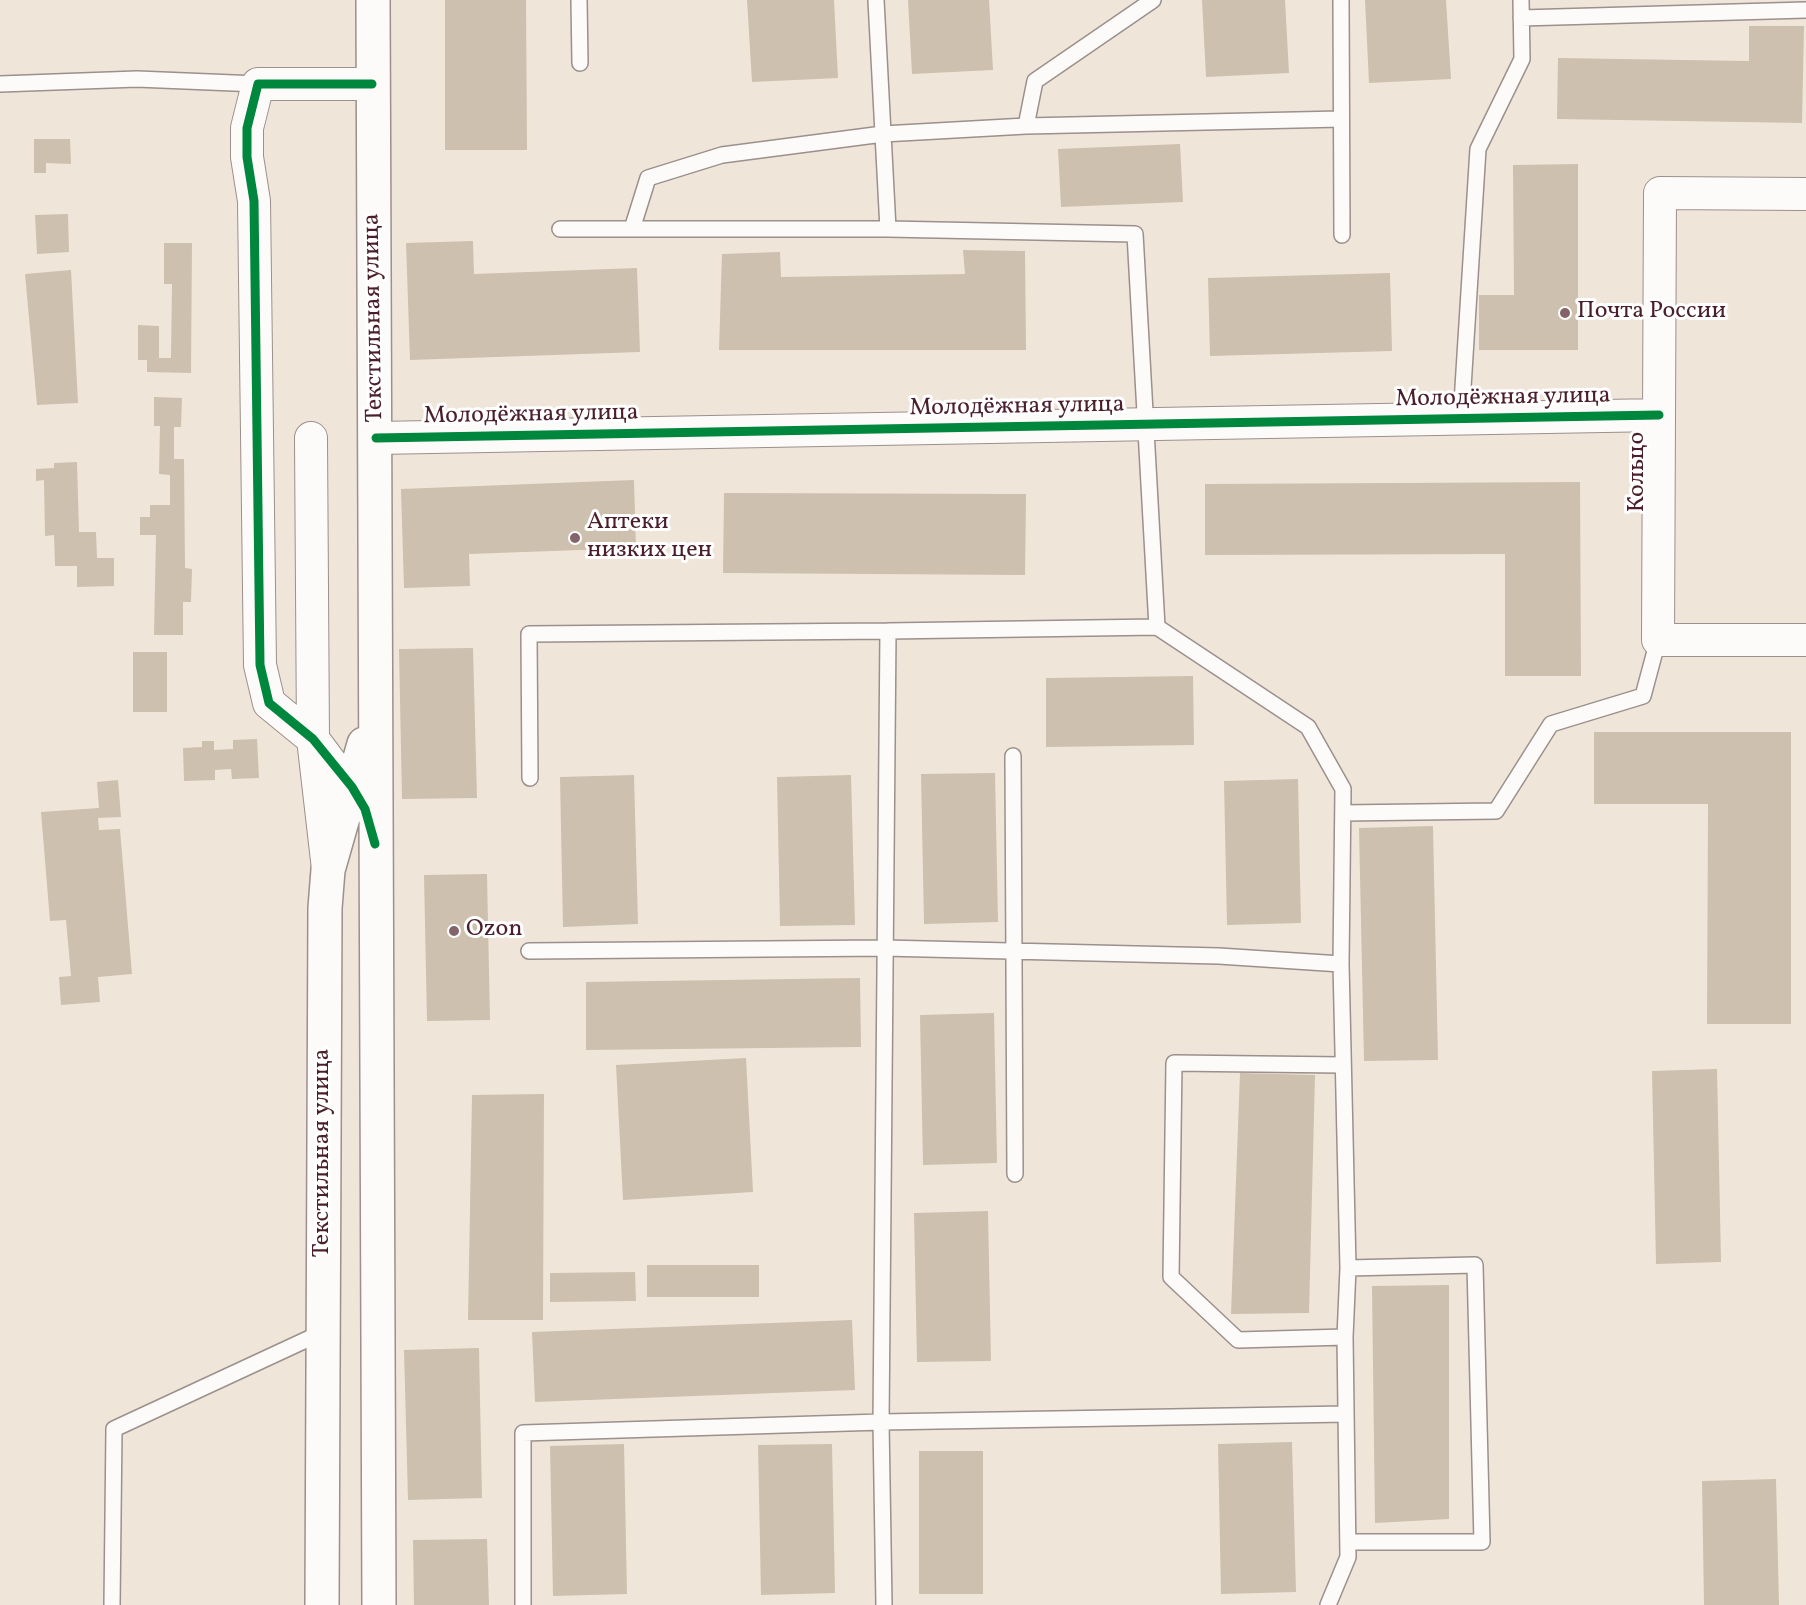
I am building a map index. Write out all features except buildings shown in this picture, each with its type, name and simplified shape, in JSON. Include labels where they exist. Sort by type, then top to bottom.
[{"type":"main road","name":"Текстильная улица","points":[[373,0],[379,1605]]},
{"type":"main road","name":"Текстильная улица","points":[[322,1605],[325,920],[328,870],[374,707]]},
{"type":"street","points":[[372,84],[258,84],[247,128],[247,157],[254,201],[260,665],[269,703],[313,739],[352,787],[365,809],[375,844]]},
{"type":"street","name":"Кольцо","points":[[1658,640],[1660,193],[1806,194]]},
{"type":"street","name":"Молодёжная улица","points":[[376,438],[1659,415]]},
{"type":"street","points":[[311,438],[313,739],[328,870]]},
{"type":"street","points":[[1658,640],[1806,640]]},
{"type":"lane","points":[[579,0],[580,63]]},
{"type":"lane","points":[[876,0],[888,229]]},
{"type":"lane","points":[[1026,126],[1035,81],[1153,0]]},
{"type":"lane","points":[[1341,0],[1342,235]]},
{"type":"lane","points":[[1461,419],[1478,149],[1522,59],[1521,0]]},
{"type":"lane","points":[[1521,18],[1806,10]]},
{"type":"lane","points":[[0,84],[137,79],[258,84]]},
{"type":"lane","points":[[632,229],[648,178],[722,155],[883,134],[1026,126],[1341,118]]},
{"type":"lane","points":[[560,229],[888,229],[1135,234],[1157,627]]},
{"type":"lane","points":[[530,778],[529,634],[888,632],[1157,627],[1308,727],[1343,789],[1341,964],[1348,1268],[1345,1337],[1348,1557],[1328,1605]]},
{"type":"lane","points":[[884,1605],[881,1422],[888,632]]},
{"type":"lane","points":[[1343,813],[1496,811],[1551,724],[1643,696],[1658,640]]},
{"type":"lane","points":[[1013,756],[1012,951],[1015,1174]]},
{"type":"lane","points":[[529,951],[884,948],[1219,956],[1341,964]]},
{"type":"lane","points":[[1342,1065],[1174,1063],[1171,1276],[1238,1340],[1345,1337]]},
{"type":"lane","points":[[1348,1268],[1475,1265],[1482,1542],[1348,1542]]},
{"type":"lane","points":[[112,1605],[114,1429],[323,1332]]},
{"type":"lane","points":[[523,1605],[523,1433],[881,1422],[1346,1414]]},
{"type":"cycle path","points":[[372,84],[258,84],[247,128],[247,157],[254,201],[260,665],[269,703],[313,739],[352,787],[365,809],[375,844]]},
{"type":"cycle path","points":[[376,438],[1659,415]]},
{"type":"place","name":"Почта России","points":[[1565,313]]},
{"type":"place","name":"Аптеки низких цен","points":[[575,538]]},
{"type":"place","name":"Ozon","points":[[454,931]]}]
